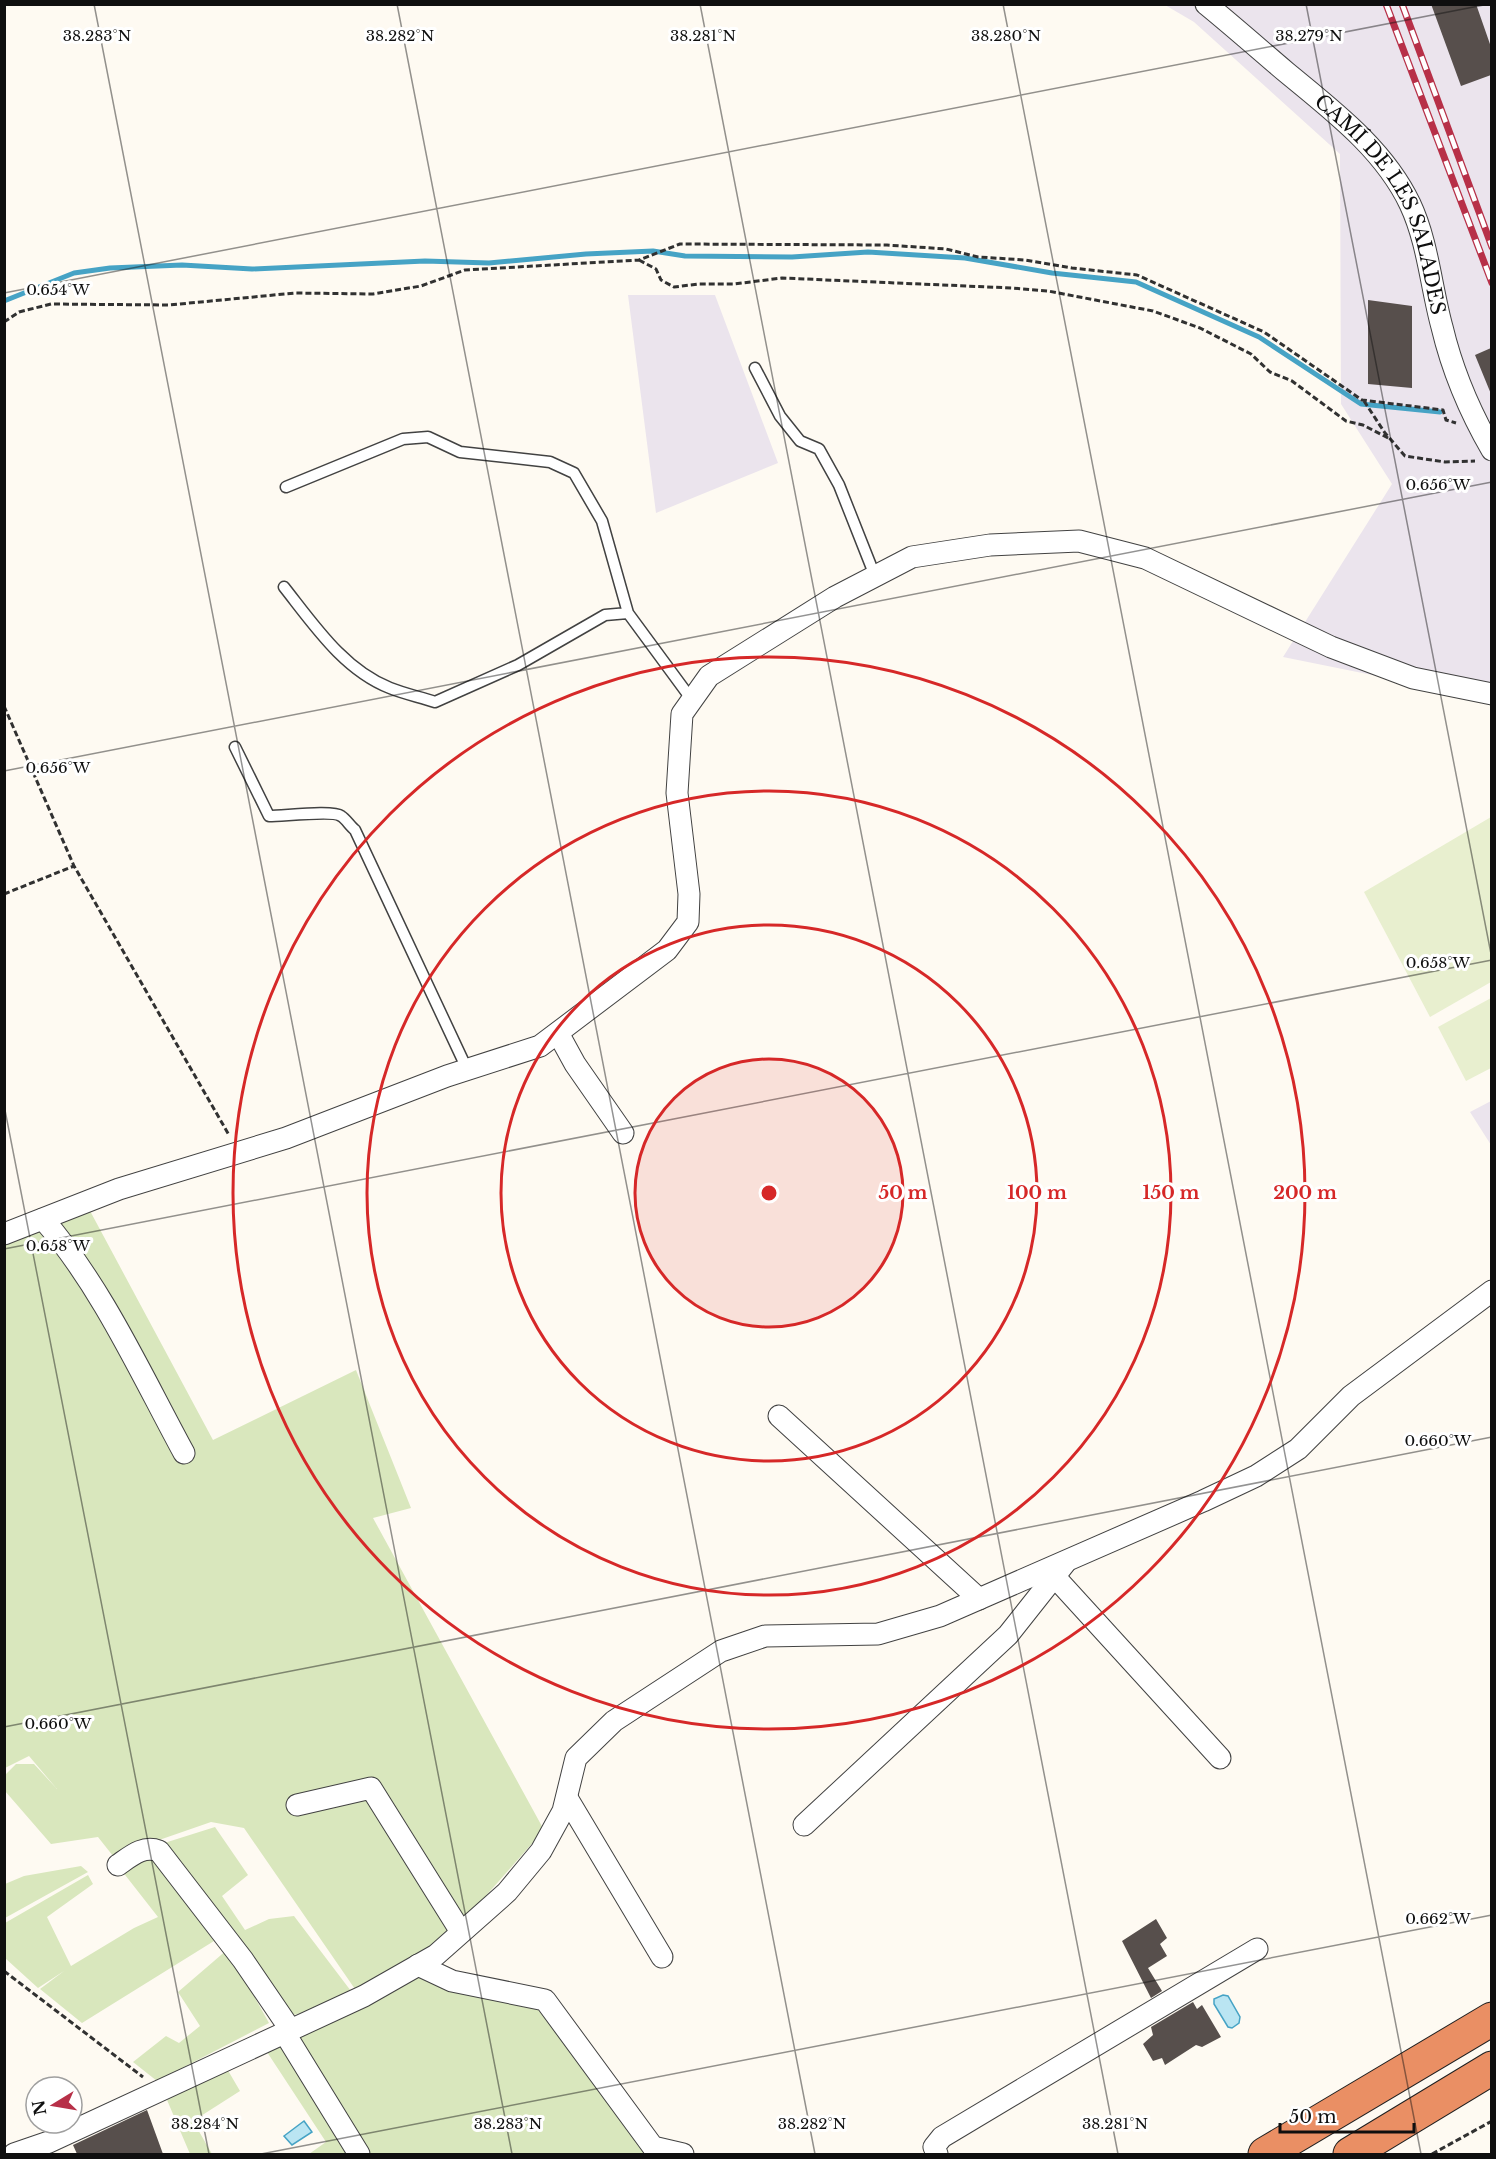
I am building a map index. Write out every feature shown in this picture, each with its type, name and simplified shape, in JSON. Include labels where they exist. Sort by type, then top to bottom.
[{"type":"highway","points":[[1265,2154],[1491,2019]]},
{"type":"highway","points":[[1350,2154],[1491,2068]]},
{"type":"street","name":"CAMÍ DE LES SALADES","points":[[1206,4],[1321,101],[1367,143],[1394,175],[1411,205],[1425,249],[1442,329],[1484,448]]},
{"type":"street","points":[[4,1234],[119,1189],[286,1138],[467,1069],[540,1046],[558,1033],[667,950],[688,922],[689,894],[677,793],[682,714],[692,700],[710,676],[835,597],[912,557],[990,544],[1079,541],[1145,558],[1331,647],[1413,678],[1491,694]]},
{"type":"street","points":[[558,1033],[575,1064],[623,1133]]},
{"type":"street","points":[[43,1219],[64,1243],[105,1309],[184,1453]]},
{"type":"street","points":[[14,2154],[49,2142],[364,1996],[436,1955],[507,1892],[541,1851],[563,1811],[576,1758],[614,1721],[722,1651],[765,1636],[878,1634],[940,1616],[1061,1568],[1264,1471],[1298,1449],[1351,1396],[1491,1291]]},
{"type":"street","points":[[779,1416],[979,1599]]},
{"type":"street","points":[[1061,1568],[1220,1758]]},
{"type":"street","points":[[804,1825],[1008,1635],[1061,1568]]},
{"type":"street","points":[[297,1805],[371,1788],[461,1932]]},
{"type":"street","points":[[567,1798],[662,1957]]},
{"type":"street","points":[[117,1865],[135,1853],[151,1848],[159,1851],[221,1943],[287,2031],[358,2154]]},
{"type":"street","points":[[937,2154],[934,2147],[942,2138],[1257,1949]]},
{"type":"street","points":[[418,1965],[452,1981],[545,2000],[653,2147],[683,2154]]},
{"type":"lane","points":[[755,368],[780,416],[800,441],[819,449],[839,485],[875,576]]},
{"type":"lane","points":[[286,487],[403,439],[428,437],[460,452],[550,462],[574,472],[602,521],[628,613],[692,700]]},
{"type":"lane","points":[[284,587],[326,640],[353,665],[389,688],[435,702],[518,665],[605,615],[628,613]]},
{"type":"lane","points":[[235,747],[269,816],[292,817],[327,812],[340,815],[354,830],[467,1069]]},
{"type":"path","points":[[4,322],[19,312],[51,304],[169,304],[295,293],[373,294],[422,286],[465,270],[639,260],[680,244],[887,245],[946,249],[978,257],[1025,260],[1137,275],[1264,332],[1362,400],[1405,456],[1445,462],[1484,448]]},
{"type":"path","points":[[639,260],[656,269],[661,280],[674,287],[734,284],[782,278],[1012,288],[1048,291],[1154,311],[1229,340],[1251,354],[1270,372],[1292,381],[1346,421],[1363,425],[1390,439]]},
{"type":"path","points":[[1362,400],[1443,410],[1446,420],[1484,448]]},
{"type":"path","points":[[4,706],[74,866],[239,1152]]},
{"type":"path","points":[[4,894],[74,866]]},
{"type":"path","points":[[4,1971],[135,2069],[158,2090]]},
{"type":"path","points":[[1432,2154],[1491,2121]]},
{"type":"shaded area","points":[[1165,5],[1491,5],[1491,699],[1283,657],[1392,484],[1341,404],[1340,154],[1194,22]]},
{"type":"shaded area","points":[[628,295],[715,295],[778,463],[656,513]]},
{"type":"shaded area","points":[[1491,1101],[1491,1145],[1470,1112]]},
{"type":"green space","points":[[1491,817],[1491,982],[1430,1017],[1364,892]]},
{"type":"green space","points":[[1491,998],[1491,1068],[1466,1081],[1438,1027]]},
{"type":"green space","points":[[89,1209],[213,1440],[356,1370],[411,1508],[373,1518],[544,1830],[460,1925],[399,1971],[357,1992],[244,1828],[211,1822],[113,1856],[98,1837],[51,1844],[5,1791],[5,1775],[16,1764],[34,1764],[57,1789],[29,1756],[5,1768],[5,1239]]},
{"type":"green space","points":[[215,1827],[248,1875],[222,1896],[245,1930],[269,1919],[294,1916],[354,1995],[335,2004],[286,2017],[158,1845]]},
{"type":"green space","points":[[141,1858],[154,1859],[214,1941],[82,2023],[40,1989],[64,1971],[38,1988],[5,1958],[5,1923],[88,1875],[93,1884],[47,1917],[71,1966],[134,1928],[158,1917],[122,1871]]},
{"type":"green space","points":[[81,1866],[88,1872],[5,1918],[5,1884],[24,1876]]},
{"type":"green space","points":[[228,1949],[269,2023],[157,2081],[133,2062],[166,2036],[179,2043],[200,2026],[178,1992]]},
{"type":"green space","points":[[407,1971],[542,2010],[654,2154],[358,2154],[284,2032]]},
{"type":"green space","points":[[284,2045],[346,2154],[309,2154],[326,2142],[267,2052]]},
{"type":"green space","points":[[226,2067],[240,2091],[193,2121],[212,2154],[190,2154],[167,2100]]},
{"type":"water","points":[[1223,1995],[1228,1996],[1240,2017],[1239,2023],[1232,2028],[1228,2027],[1214,2004],[1214,1999]]},
{"type":"water","points":[[304,2121],[312,2132],[292,2145],[284,2136]]},
{"type":"building","points":[[1431,4],[1476,4],[1491,47],[1491,75],[1461,86]]},
{"type":"building","points":[[1368,300],[1412,306],[1412,388],[1368,384]]},
{"type":"building","points":[[1491,348],[1491,394],[1475,355]]},
{"type":"building","points":[[1156,1919],[1167,1938],[1160,1944],[1167,1956],[1148,1968],[1162,1991],[1151,1998],[1122,1941]]},
{"type":"building","points":[[1193,2002],[1197,2009],[1202,2005],[1221,2037],[1202,2047],[1196,2045],[1165,2065],[1162,2058],[1153,2061],[1143,2044],[1153,2035],[1151,2027]]},
{"type":"building","points":[[147,2110],[163,2154],[77,2154],[73,2145]]},
{"type":"waterway","points":[[4,301],[74,273],[110,268],[182,265],[252,269],[425,261],[489,263],[586,254],[653,251],[685,256],[792,257],[868,252],[965,258],[1052,273],[1136,282],[1259,337],[1361,404],[1440,412]]},
{"type":"railway","points":[[1386,4],[1492,283]]},
{"type":"railway","points":[[1402,4],[1492,247]]}]
